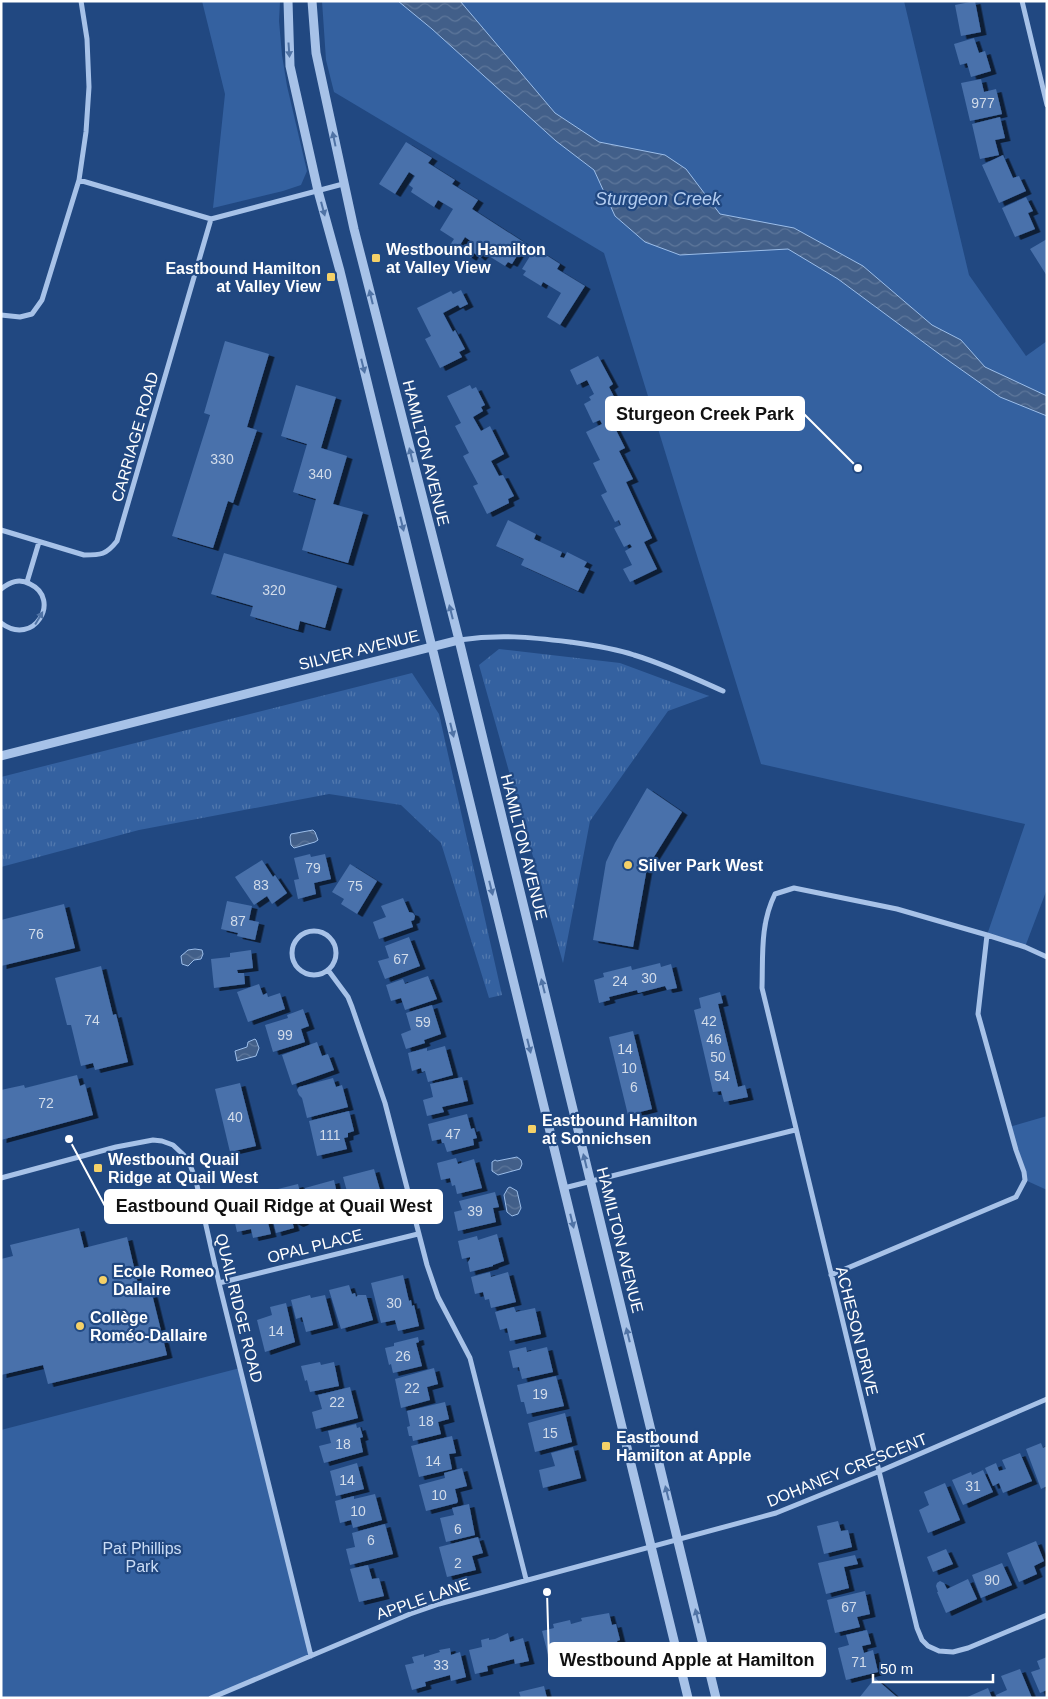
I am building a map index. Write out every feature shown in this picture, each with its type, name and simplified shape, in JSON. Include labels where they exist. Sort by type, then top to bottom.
[{"type":"street","points":[[1,315],[20,317],[32,314],[42,300],[79,180],[90,86],[87,39],[81,1]]},
{"type":"street","points":[[288,1],[290,66],[318,191],[340,271],[688,1698]]},
{"type":"street","name":"HAMILTON AVENUE","points":[[312,1],[316,53],[343,184],[458,640],[716,1698]]},
{"type":"street","points":[[1022,1],[1047,105]]},
{"type":"street","points":[[79,180],[211,219],[343,184]]},
{"type":"street","name":"CARRIAGE ROAD","points":[[1,530],[84,555],[106,553],[117,541],[211,219]]},
{"type":"street","points":[[27,582],[39,542]]},
{"type":"street","points":[[1,589],[9,583],[27,582],[35,586],[41,593],[44,603],[44,612],[40,619],[34,626],[26,630],[7,627],[1,623]]},
{"type":"street","name":"SILVER AVENUE","points":[[1,756],[458,640],[504,635],[608,648],[633,654],[723,690]]},
{"type":"street","name":"ACHESON DRIVE","points":[[987,935],[897,909],[794,888],[775,894],[768,908],[764,923],[762,988],[830,1275],[880,1471],[917,1628],[922,1640],[939,1652],[953,1652],[968,1648],[1047,1615]]},
{"type":"street","points":[[319,931],[331,939],[336,949],[336,957],[328,970],[311,975],[298,968],[292,954],[293,946],[302,934],[319,931]]},
{"type":"street","points":[[830,1275],[1016,1197],[1025,1180],[1024,1172],[1016,1150],[978,1014],[987,935],[1025,947],[1047,957]]},
{"type":"street","points":[[328,970],[348,997],[352,1007],[385,1103],[418,1234],[438,1297],[470,1358],[526,1579]]},
{"type":"street","points":[[564,1188],[796,1130]]},
{"type":"street","name":"QUAIL RIDGE ROAD","points":[[1,1178],[140,1141],[162,1141],[184,1154],[191,1165],[311,1656]]},
{"type":"street","name":"OPAL PLACE","points":[[219,1283],[418,1234]]},
{"type":"street","name":"DOHANEY CRESCENT","points":[[651,1548],[776,1513],[880,1471],[1047,1399]]},
{"type":"street","name":"APPLE LANE","points":[[211,1698],[439,1604],[526,1579],[651,1548]]},
{"type":"green space","points":[[202,1],[280,1],[279,21],[282,55],[287,86],[307,171],[301,185],[213,208],[225,94]]},
{"type":"green space","points":[[322,1],[904,1],[969,275],[1026,356],[1047,341],[1047,889],[1025,947],[987,935],[1025,824],[761,764],[604,253],[334,92],[326,60]]},
{"type":"green space","points":[[499,649],[620,663],[709,696],[668,711],[590,821],[563,963],[479,665]]},
{"type":"green space","points":[[412,673],[439,714],[502,995],[489,998],[441,843],[401,805],[329,794],[139,830],[1,867],[1,777]]},
{"type":"green space","points":[[1047,1116],[1047,1190],[1025,1180],[1009,1127]]},
{"type":"green space","name":"Pat Phillips Park","points":[[240,1368],[311,1656],[211,1698],[1,1698],[1,1430]]},
{"type":"water","name":"Sturgeon Creek","points":[[398,1],[460,1],[555,113],[599,142],[665,155],[686,169],[720,214],[794,228],[863,266],[932,325],[961,340],[985,367],[1047,396],[1047,416],[1000,397],[838,279],[788,249],[680,255],[645,242],[615,216],[594,170],[556,141],[432,29]]},
{"type":"water","points":[[313,830],[318,840],[294,848],[291,845],[291,834]]},
{"type":"water","points":[[188,950],[202,950],[201,959],[194,960],[188,966],[182,964],[181,956]]},
{"type":"water","points":[[255,1039],[259,1048],[256,1056],[237,1061],[235,1051],[247,1047],[248,1042]]},
{"type":"water","points":[[517,1157],[521,1160],[522,1164],[520,1169],[498,1175],[492,1171],[492,1162],[495,1160]]},
{"type":"water","points":[[510,1187],[517,1191],[521,1208],[518,1214],[512,1216],[507,1212],[504,1195]]},
{"type":"building","points":[[975,1],[981,32],[961,36],[955,5]]},
{"type":"building","points":[[974,38],[979,53],[985,51],[991,71],[971,77],[967,63],[960,65],[954,44]]},
{"type":"building","points":[[981,79],[984,92],[996,89],[1002,114],[970,121],[961,83]]},
{"type":"building","points":[[1000,117],[1005,138],[995,140],[999,155],[980,159],[972,124]]},
{"type":"building","points":[[406,142],[432,158],[428,163],[455,180],[452,184],[478,200],[472,209],[525,243],[512,264],[508,262],[505,266],[484,253],[480,258],[474,253],[471,258],[465,254],[472,242],[465,237],[457,250],[450,245],[454,239],[440,230],[453,209],[438,200],[434,207],[411,192],[413,188],[409,185],[415,176],[409,172],[395,194],[379,184]]},
{"type":"building","points":[[1003,155],[1013,178],[1019,176],[1026,191],[999,203],[982,165]]},
{"type":"building","points":[[1026,197],[1033,211],[1028,213],[1035,229],[1015,237],[1002,208]]},
{"type":"building","points":[[1047,239],[1047,276],[1030,249]]},
{"type":"building","points":[[535,248],[560,264],[557,269],[585,286],[560,325],[547,317],[561,293],[543,282],[541,286],[523,275],[526,271],[522,269]]},
{"type":"building","points":[[461,290],[468,304],[460,308],[458,305],[443,313],[465,349],[459,352],[462,357],[440,368],[425,339],[431,336],[417,308],[451,291],[453,294]]},
{"type":"building","points":[[225,341],[269,354],[247,427],[257,430],[233,503],[228,501],[213,548],[172,536],[210,415],[204,413]]},
{"type":"building","points":[[598,356],[613,384],[609,387],[623,414],[611,420],[625,448],[619,451],[633,479],[626,482],[652,538],[644,542],[657,569],[630,582],[623,569],[632,565],[625,551],[632,547],[630,544],[624,547],[614,528],[621,525],[619,520],[615,522],[601,495],[607,492],[593,463],[600,460],[586,432],[602,424],[600,420],[593,423],[584,404],[591,400],[589,397],[594,394],[587,380],[577,385],[570,370]]},
{"type":"building","points":[[296,385],[336,397],[321,448],[347,456],[333,504],[363,512],[348,563],[302,550],[316,499],[293,492],[307,444],[281,436]]},
{"type":"building","points":[[470,385],[472,389],[476,387],[485,405],[481,407],[483,411],[473,417],[481,431],[490,426],[504,454],[491,461],[499,476],[503,475],[514,496],[508,499],[509,503],[487,514],[473,486],[478,484],[463,456],[469,453],[455,426],[461,423],[447,396]]},
{"type":"building","points":[[508,520],[536,534],[534,539],[562,552],[560,557],[564,558],[567,552],[587,562],[584,567],[589,569],[578,591],[521,565],[524,559],[496,546]]},
{"type":"building","points":[[224,553],[337,586],[325,628],[300,621],[298,630],[250,616],[253,606],[211,594]]},
{"type":"building","name":"Silver Park West","points":[[647,788],[682,812],[647,868],[633,947],[593,940],[606,862]]},
{"type":"building","points":[[310,854],[311,857],[325,854],[331,879],[314,883],[316,894],[298,899],[294,880],[299,879],[294,858]]},
{"type":"building","points":[[262,860],[287,893],[272,904],[267,896],[254,905],[235,877]]},
{"type":"building","points":[[350,864],[377,881],[357,914],[341,904],[344,899],[332,892]]},
{"type":"building","points":[[403,898],[409,912],[415,916],[414,920],[411,921],[413,927],[379,939],[373,922],[386,917],[381,906]]},
{"type":"building","points":[[227,901],[252,906],[249,920],[259,922],[255,940],[237,936],[238,933],[221,929]]},
{"type":"building","points":[[64,904],[75,948],[1,966],[1,920]]},
{"type":"building","points":[[409,937],[420,966],[385,979],[378,961],[389,958],[385,946]]},
{"type":"building","points":[[251,950],[253,968],[237,970],[238,973],[244,973],[245,984],[214,988],[211,959],[230,957],[230,953]]},
{"type":"building","points":[[660,963],[661,967],[671,964],[677,988],[667,990],[665,986],[638,993],[637,990],[609,997],[610,1000],[599,1003],[594,980],[604,977],[603,973],[631,966],[632,970]]},
{"type":"building","points":[[101,966],[113,1015],[116,1014],[128,1062],[95,1070],[93,1063],[81,1066],[71,1025],[67,1025],[55,978]]},
{"type":"building","points":[[428,976],[437,999],[405,1010],[401,998],[391,1001],[386,985],[403,979],[405,984]]},
{"type":"building","points":[[259,984],[263,995],[267,993],[268,997],[280,993],[285,1009],[248,1022],[237,992]]},
{"type":"building","points":[[720,992],[723,1003],[718,1004],[738,1087],[745,1085],[748,1097],[724,1102],[721,1091],[713,1092],[694,1010],[701,1008],[699,998]]},
{"type":"building","points":[[432,1005],[441,1034],[424,1040],[425,1043],[406,1049],[401,1034],[411,1030],[406,1013]]},
{"type":"building","points":[[303,1009],[309,1026],[301,1029],[305,1042],[273,1052],[265,1025],[288,1018],[287,1015]]},
{"type":"building","points":[[633,1031],[652,1109],[628,1115],[609,1037]]},
{"type":"building","points":[[317,1042],[322,1056],[328,1054],[334,1070],[292,1085],[282,1055]]},
{"type":"building","points":[[445,1046],[453,1075],[428,1082],[425,1071],[422,1072],[421,1068],[412,1071],[408,1053],[427,1048],[427,1051]]},
{"type":"building","points":[[77,1075],[80,1086],[85,1084],[93,1115],[1,1140],[1,1090],[24,1085],[25,1088]]},
{"type":"building","points":[[462,1077],[468,1101],[442,1107],[444,1112],[427,1116],[423,1100],[433,1097],[430,1084]]},
{"type":"building","points":[[333,1078],[336,1087],[342,1085],[348,1107],[307,1118],[302,1098],[297,1090],[299,1087]]},
{"type":"building","points":[[240,1083],[256,1146],[230,1152],[215,1089]]},
{"type":"building","points":[[349,1111],[354,1131],[348,1133],[348,1137],[344,1138],[347,1149],[317,1156],[309,1121]]},
{"type":"building","points":[[467,1114],[471,1129],[474,1128],[477,1138],[473,1139],[474,1145],[447,1152],[441,1139],[432,1141],[428,1124]]},
{"type":"building","points":[[456,1158],[458,1164],[474,1159],[482,1188],[457,1194],[455,1185],[452,1186],[450,1178],[441,1180],[437,1163]]},
{"type":"building","points":[[374,1169],[382,1197],[368,1202],[369,1209],[353,1213],[343,1177]]},
{"type":"building","points":[[334,1180],[338,1198],[341,1197],[346,1216],[327,1221],[324,1211],[312,1214],[305,1188]]},
{"type":"building","points":[[298,1184],[306,1217],[303,1222],[298,1224],[292,1221],[294,1228],[276,1233],[266,1192]]},
{"type":"building","points":[[495,1192],[499,1207],[493,1208],[496,1222],[458,1231],[454,1212],[462,1210],[459,1201]]},
{"type":"building","points":[[261,1197],[271,1234],[253,1238],[251,1229],[237,1232],[231,1205]]},
{"type":"building","name":"Collège Roméo-Dallaire","points":[[79,1228],[84,1248],[127,1237],[141,1297],[152,1294],[167,1355],[48,1384],[43,1365],[1,1375],[1,1259],[13,1256],[10,1245]]},
{"type":"building","points":[[497,1234],[504,1261],[470,1272],[468,1262],[470,1257],[462,1259],[458,1241],[477,1236],[478,1240]]},
{"type":"building","points":[[490,1272],[491,1277],[508,1272],[516,1302],[491,1308],[489,1299],[485,1300],[483,1292],[475,1294],[471,1277]]},
{"type":"building","points":[[403,1275],[409,1301],[411,1300],[412,1306],[414,1305],[419,1326],[398,1331],[395,1320],[381,1323],[371,1283]]},
{"type":"building","points":[[349,1285],[352,1294],[355,1293],[356,1297],[358,1295],[366,1295],[373,1320],[341,1329],[329,1290]]},
{"type":"building","points":[[310,1295],[311,1298],[325,1295],[333,1325],[306,1332],[302,1317],[296,1319],[291,1300]]},
{"type":"building","points":[[286,1303],[295,1342],[265,1352],[257,1320],[272,1315],[270,1307]]},
{"type":"building","points":[[514,1307],[516,1312],[535,1308],[541,1334],[510,1341],[507,1328],[500,1330],[495,1312]]},
{"type":"building","points":[[418,1337],[419,1342],[416,1343],[422,1366],[393,1373],[385,1348],[394,1346],[394,1343]]},
{"type":"building","points":[[526,1347],[527,1352],[547,1347],[553,1372],[522,1379],[519,1367],[513,1368],[509,1351]]},
{"type":"building","points":[[320,1362],[321,1365],[334,1362],[339,1386],[310,1392],[301,1366]]},
{"type":"building","points":[[434,1368],[438,1384],[427,1387],[430,1400],[401,1408],[395,1379]]},
{"type":"building","points":[[556,1376],[564,1406],[527,1414],[524,1402],[521,1402],[517,1385]]},
{"type":"building","points":[[350,1387],[358,1418],[316,1429],[312,1412],[322,1409],[318,1395]]},
{"type":"building","points":[[445,1402],[449,1419],[438,1422],[441,1434],[413,1441],[412,1436],[409,1436],[407,1427],[410,1426],[407,1411]]},
{"type":"building","points":[[565,1413],[572,1442],[535,1452],[528,1423]]},
{"type":"building","points":[[356,1424],[357,1428],[360,1427],[363,1437],[360,1438],[363,1452],[324,1463],[319,1446],[331,1443],[328,1431]]},
{"type":"building","points":[[452,1436],[456,1453],[449,1454],[452,1469],[419,1477],[411,1446]]},
{"type":"building","points":[[1041,1443],[1043,1448],[1047,1446],[1047,1486],[1041,1489],[1026,1449]]},
{"type":"building","points":[[573,1447],[581,1478],[543,1488],[539,1470],[555,1466],[551,1453]]},
{"type":"building","points":[[1020,1453],[1032,1481],[1003,1493],[999,1483],[993,1486],[985,1468],[996,1463],[999,1471],[1006,1469],[1002,1460]]},
{"type":"building","points":[[357,1463],[364,1489],[336,1496],[330,1471]]},
{"type":"building","points":[[462,1468],[467,1486],[455,1489],[457,1503],[426,1511],[419,1485],[445,1478],[444,1473]]},
{"type":"building","points":[[983,1470],[993,1492],[963,1505],[952,1480],[971,1472],[972,1475]]},
{"type":"building","points":[[945,1483],[960,1520],[928,1533],[919,1510],[929,1505],[924,1492]]},
{"type":"building","points":[[375,1494],[382,1520],[353,1528],[351,1520],[340,1523],[335,1501],[354,1496],[354,1499]]},
{"type":"building","points":[[469,1504],[475,1535],[446,1542],[440,1518],[454,1515],[452,1508]]},
{"type":"building","points":[[838,1521],[841,1531],[848,1530],[852,1547],[824,1554],[817,1526]]},
{"type":"building","points":[[385,1524],[393,1554],[350,1565],[346,1549],[355,1547],[352,1533]]},
{"type":"building","points":[[478,1537],[483,1553],[472,1556],[476,1570],[447,1577],[439,1547]]},
{"type":"building","points":[[1036,1541],[1044,1561],[1034,1566],[1037,1574],[1019,1582],[1007,1553]]},
{"type":"building","points":[[946,1549],[953,1564],[933,1572],[927,1557]]},
{"type":"building","points":[[855,1555],[858,1564],[844,1567],[849,1588],[826,1594],[818,1563]]},
{"type":"building","points":[[1002,1563],[1012,1585],[981,1598],[972,1575]]},
{"type":"building","points":[[368,1565],[372,1579],[379,1578],[384,1596],[359,1602],[350,1569]]},
{"type":"building","points":[[968,1579],[977,1599],[946,1613],[937,1592],[937,1583],[940,1581],[944,1583],[947,1589]]},
{"type":"building","points":[[865,1591],[870,1614],[857,1617],[860,1627],[835,1633],[827,1600]]},
{"type":"building","points":[[609,1613],[612,1625],[616,1624],[620,1640],[617,1641],[620,1653],[604,1657],[603,1652],[585,1657],[586,1660],[569,1665],[568,1661],[551,1666],[542,1631],[554,1628],[553,1624],[570,1620],[571,1624],[582,1621],[581,1618]]},
{"type":"building","points":[[867,1630],[871,1644],[862,1646],[864,1653],[873,1650],[878,1672],[846,1680],[838,1648],[849,1645],[846,1635]]},
{"type":"building","points":[[508,1633],[510,1642],[523,1638],[529,1661],[515,1664],[514,1659],[487,1666],[488,1671],[475,1674],[469,1650],[482,1647],[481,1640],[495,1639]]},
{"type":"building","points":[[450,1648],[451,1655],[460,1652],[466,1677],[451,1681],[450,1675],[425,1682],[426,1686],[412,1690],[405,1665],[414,1663],[412,1657],[424,1654],[424,1657],[440,1652],[439,1650]]},
{"type":"building","points":[[1047,1657],[1047,1690],[1040,1693],[1031,1672],[1040,1669],[1037,1661]]},
{"type":"building","points":[[1020,1669],[1032,1698],[997,1698],[996,1695],[1007,1690],[1001,1676]]},
{"type":"building","points":[[875,1678],[898,1698],[859,1698]]},
{"type":"building","points":[[544,1686],[547,1698],[521,1698],[519,1692]]},
{"type":"building","points":[[988,1688],[992,1698],[965,1698]]},
{"type":"place","name":"Westbound Hamilton at Valley View","points":[[376,258]]},
{"type":"place","name":"Eastbound Hamilton at Valley View","points":[[331,277]]},
{"type":"place","name":"Sturgeon Creek Park","points":[[858,468]]},
{"type":"place","name":"Silver Park West","points":[[628,865]]},
{"type":"place","name":"Eastbound Hamilton at Sonnichsen","points":[[532,1129]]},
{"type":"place","name":"Eastbound Quail Ridge at Quail West","points":[[69,1139]]},
{"type":"place","name":"Westbound Quail Ridge at Quail West","points":[[98,1168]]},
{"type":"place","name":"Ecole Romeo Dallaire","points":[[103,1280]]},
{"type":"place","name":"Collège Roméo-Dallaire","points":[[80,1326]]},
{"type":"place","name":"Eastbound Hamilton at Apple","points":[[606,1446]]},
{"type":"place","name":"Westbound Apple at Hamilton","points":[[547,1592]]}]
